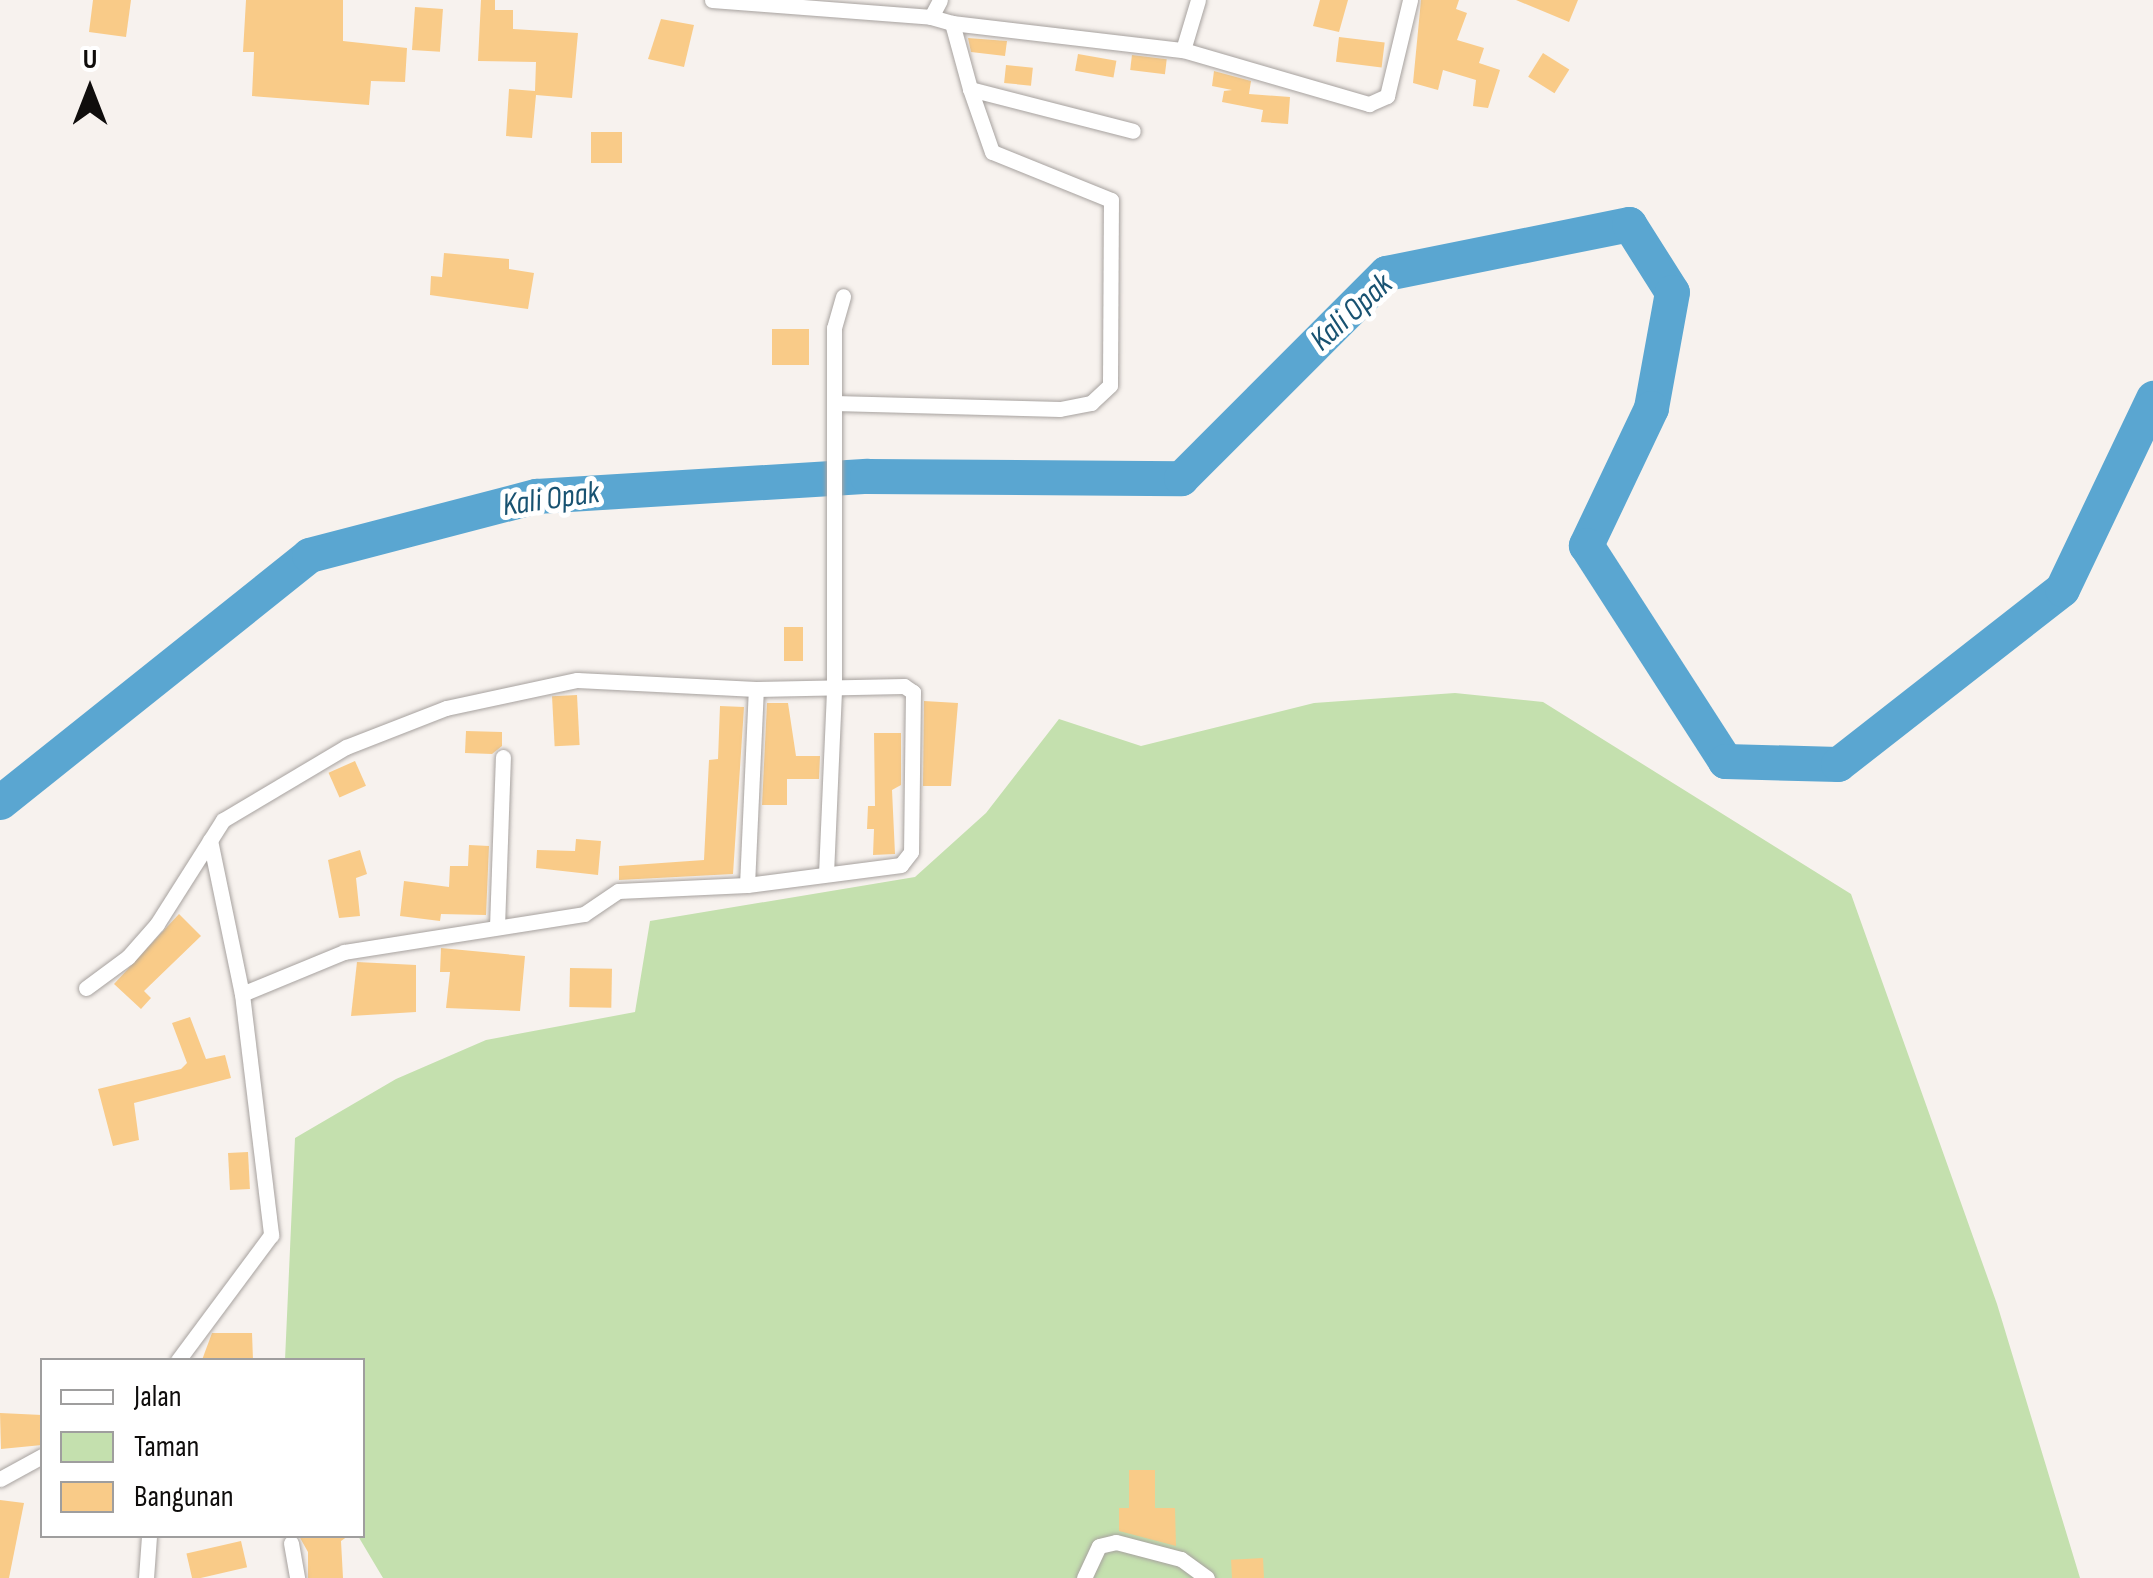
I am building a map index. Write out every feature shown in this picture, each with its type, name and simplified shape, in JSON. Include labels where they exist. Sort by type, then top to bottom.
[{"type":"street","points":[[712,0],[931,16],[952,24],[1183,50],[1380,103],[1388,96],[1410,0]]},
{"type":"street","points":[[931,16],[940,0]]},
{"type":"street","points":[[1183,50],[1198,0]]},
{"type":"street","points":[[834,404],[1060,410],[1091,402],[1110,385],[1111,200],[992,152],[952,24]]},
{"type":"street","points":[[970,89],[1133,130]]},
{"type":"street","points":[[826,874],[834,688],[834,328],[843,296]]},
{"type":"street","points":[[86,988],[128,958],[158,924],[223,820],[346,747],[446,708],[577,680],[756,688],[904,686],[913,692],[911,852],[901,865],[747,885],[618,891],[584,914],[344,952],[242,994]]},
{"type":"street","points":[[747,885],[756,688]]},
{"type":"street","points":[[496,928],[504,757]]},
{"type":"street","points":[[180,1358],[272,1235],[242,994],[210,840]]},
{"type":"street","points":[[0,1479],[40,1457]]},
{"type":"street","points":[[146,1578],[149,1538]]},
{"type":"street","points":[[1084,1578],[1099,1546],[1116,1542],[1181,1558],[1207,1578]]},
{"type":"street","points":[[291,1543],[298,1578]]},
{"type":"green space","points":[[1455,693],[1543,702],[1851,894],[1997,1304],[2080,1578],[383,1578],[359,1538],[365,1538],[365,1358],[285,1358],[295,1138],[396,1079],[486,1040],[635,1012],[650,921],[915,877],[986,813],[1059,719],[1141,746],[1314,703]]},
{"type":"building","points":[[93,0],[131,0],[126,37],[89,32]]},
{"type":"building","points":[[246,0],[343,0],[343,41],[407,48],[405,82],[371,81],[369,105],[252,96],[254,52],[243,52]]},
{"type":"building","points":[[481,0],[495,0],[495,10],[513,10],[513,29],[578,33],[572,98],[536,95],[532,138],[506,136],[509,89],[535,91],[536,62],[478,61]]},
{"type":"building","points":[[1320,0],[1348,0],[1339,32],[1313,26]]},
{"type":"building","points":[[1421,0],[1459,0],[1456,9],[1467,13],[1457,40],[1484,48],[1479,63],[1500,70],[1488,108],[1473,106],[1476,80],[1443,70],[1438,90],[1413,83]]},
{"type":"building","points":[[1516,0],[1578,0],[1569,22]]},
{"type":"building","points":[[415,7],[443,9],[440,52],[412,50]]},
{"type":"building","points":[[661,19],[694,25],[684,67],[648,59]]},
{"type":"building","points":[[1339,37],[1385,43],[1382,67],[1336,62]]},
{"type":"building","points":[[968,38],[1007,41],[1005,56],[971,52]]},
{"type":"building","points":[[1543,53],[1569,69],[1554,93],[1528,77]]},
{"type":"building","points":[[1078,54],[1116,61],[1113,78],[1075,71]]},
{"type":"building","points":[[1132,55],[1167,59],[1165,74],[1130,70]]},
{"type":"building","points":[[1006,65],[1033,68],[1031,86],[1004,83]]},
{"type":"building","points":[[1214,71],[1251,81],[1249,94],[1290,97],[1288,124],[1261,122],[1263,110],[1222,102],[1224,91],[1232,90],[1212,86]]},
{"type":"building","points":[[591,132],[622,132],[622,163],[591,163]]},
{"type":"building","points":[[444,253],[509,259],[509,269],[534,273],[528,309],[430,295],[431,276],[442,277]]},
{"type":"building","points":[[772,329],[809,329],[809,365],[772,365]]},
{"type":"building","points":[[784,627],[803,627],[803,661],[784,661]]},
{"type":"building","points":[[577,695],[580,745],[555,746],[552,696]]},
{"type":"building","points":[[924,701],[958,703],[951,786],[923,786]]},
{"type":"building","points":[[767,703],[788,703],[796,756],[820,756],[819,779],[787,779],[787,805],[762,805]]},
{"type":"building","points":[[720,706],[744,707],[733,874],[619,880],[619,866],[704,860],[709,760],[718,759]]},
{"type":"building","points":[[466,731],[502,732],[502,746],[492,754],[465,753]]},
{"type":"building","points":[[874,733],[901,733],[901,785],[892,790],[895,854],[873,855],[874,829],[867,829],[868,806],[875,806]]},
{"type":"building","points":[[355,761],[366,786],[339,797],[329,773]]},
{"type":"building","points":[[576,839],[601,841],[598,875],[536,868],[537,850],[575,851]]},
{"type":"building","points":[[469,845],[489,846],[486,915],[441,914],[440,921],[400,916],[404,881],[449,887],[450,866],[468,866]]},
{"type":"building","points":[[360,850],[367,874],[356,878],[360,916],[339,918],[328,860]]},
{"type":"building","points":[[179,914],[201,936],[144,991],[151,998],[141,1009],[114,984]]},
{"type":"building","points":[[441,948],[525,956],[520,1011],[446,1008],[450,972],[440,972]]},
{"type":"building","points":[[357,962],[416,965],[416,1012],[351,1016]]},
{"type":"building","points":[[570,968],[612,969],[611,1008],[569,1007]]},
{"type":"building","points":[[190,1017],[206,1059],[225,1055],[231,1078],[134,1103],[139,1140],[113,1146],[98,1089],[181,1069],[187,1063],[172,1023]]},
{"type":"building","points":[[248,1152],[250,1189],[230,1190],[228,1153]]},
{"type":"building","points":[[212,1333],[252,1333],[253,1358],[203,1358]]},
{"type":"building","points":[[0,1413],[40,1415],[40,1445],[1,1449]]},
{"type":"building","points":[[1129,1470],[1155,1470],[1155,1508],[1175,1508],[1176,1546],[1119,1531],[1119,1508],[1129,1508]]},
{"type":"building","points":[[0,1500],[24,1503],[9,1578],[0,1578]]},
{"type":"building","points":[[300,1538],[345,1538],[341,1541],[343,1578],[308,1578],[308,1552]]},
{"type":"building","points":[[241,1541],[247,1567],[192,1578],[186,1554]]},
{"type":"building","points":[[1263,1558],[1264,1578],[1232,1578],[1231,1560]]},
{"type":"waterway","name":"Kali Opak","points":[[0,802],[309,555],[536,496],[867,476],[1181,478],[1386,273],[1629,224],[1672,292],[1651,408],[1586,545],[1725,761],[1838,764],[2062,589],[2153,398]]}]
